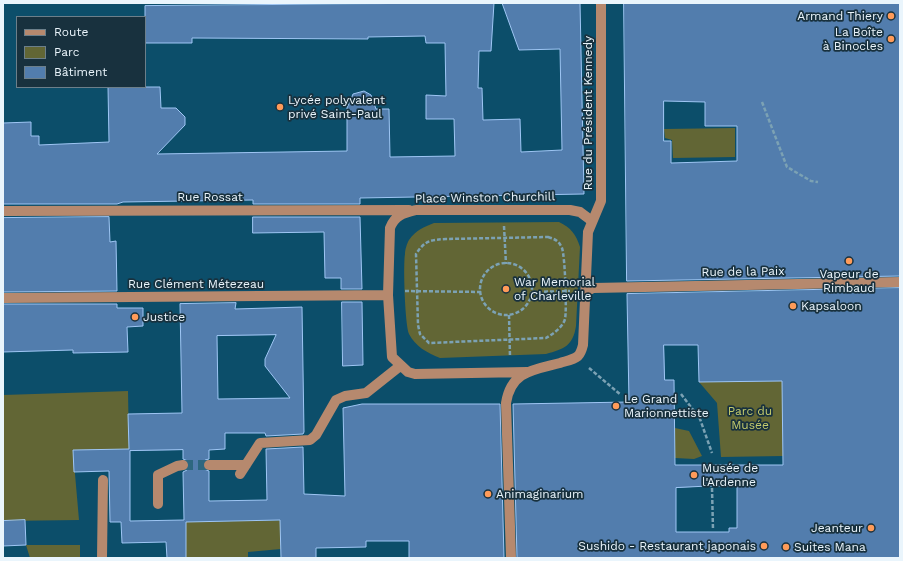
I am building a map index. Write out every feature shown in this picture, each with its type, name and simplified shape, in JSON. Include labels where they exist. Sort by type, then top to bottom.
[{"type":"street","name":"Rue du Président Kennedy","points":[[592,221],[601,200],[601,3]]},
{"type":"street","name":"Place Winston Churchill","points":[[400,366],[392,358],[388,293],[390,228],[393,220],[402,214],[416,210],[570,210],[580,212],[592,221]]},
{"type":"street","name":"Rue Rossat","points":[[3,211],[416,210]]},
{"type":"street","points":[[240,474],[260,443],[310,440],[316,435],[336,400],[345,396],[366,393],[400,366],[415,374],[527,372],[569,361],[578,356],[583,345],[587,291],[588,232],[592,221]]},
{"type":"street","name":"Rue de la Paix","points":[[587,291],[593,288],[900,282]]},
{"type":"street","name":"Rue Clément Métezeau","points":[[3,298],[388,293]]},
{"type":"street","points":[[511,558],[506,403],[508,393],[514,382],[527,372]]},
{"type":"street","points":[[209,465],[246,464]]},
{"type":"street","points":[[158,504],[158,475],[177,466],[183,465]]},
{"type":"street","points":[[102,558],[103,480]]},
{"type":"path","points":[[762,102],[787,167],[811,181],[818,182]]},
{"type":"path","points":[[503,210],[506,264]]},
{"type":"path","points":[[548,236],[556,240],[562,248],[565,320],[554,334],[546,338],[429,344],[420,334],[418,325],[416,254],[422,245],[432,240],[505,237],[548,236]]},
{"type":"path","points":[[506,264],[518,266],[525,271],[530,278],[532,292],[529,302],[524,309],[509,315],[492,311],[485,305],[481,292],[482,280],[486,272],[493,267],[506,264]]},
{"type":"path","points":[[532,292],[587,291]]},
{"type":"path","points":[[388,293],[481,292]]},
{"type":"path","points":[[509,315],[510,372]]},
{"type":"path","points":[[578,356],[585,364],[621,394]]},
{"type":"path","points":[[681,394],[700,419],[712,453]]},
{"type":"path","points":[[712,488],[713,530]]},
{"type":"green space","points":[[735,128],[735,157],[673,158],[672,140],[665,138],[664,129]]},
{"type":"green space","points":[[559,222],[572,232],[577,238],[580,247],[576,326],[573,338],[567,346],[546,354],[440,358],[418,346],[409,334],[405,308],[404,270],[406,247],[409,240],[417,231],[434,223]]},
{"type":"green space","name":"Parc du Musée","points":[[783,381],[783,456],[721,457],[717,403],[699,382]]},
{"type":"green space","points":[[128,391],[129,449],[73,451],[79,520],[3,521],[3,395]]},
{"type":"green space","points":[[675,428],[689,431],[702,456],[694,459],[675,458]]},
{"type":"green space","points":[[296,520],[280,546],[281,549],[248,552],[248,558],[186,558],[186,522]]},
{"type":"green space","points":[[26,545],[80,545],[80,558],[30,558]]},
{"type":"building","points":[[494,3],[491,51],[479,51],[478,88],[482,88],[483,120],[520,119],[521,152],[562,150],[560,49],[519,50],[502,3],[580,3],[584,194],[360,198],[360,204],[253,204],[253,200],[123,202],[117,204],[3,204],[3,123],[31,122],[31,136],[39,136],[39,145],[109,142],[108,88],[160,87],[161,108],[176,108],[185,117],[185,125],[157,154],[347,151],[347,108],[353,94],[364,91],[371,95],[376,109],[389,109],[390,157],[455,156],[454,119],[426,119],[426,95],[446,96],[445,43],[426,43],[425,36],[368,37],[368,39],[192,38],[192,43],[146,43],[145,6]]},
{"type":"building","points":[[624,3],[900,3],[900,276],[627,281]],"holes":[[[664,101],[705,102],[705,126],[737,126],[737,161],[671,163],[671,141],[664,141]]]},
{"type":"building","points":[[109,217],[110,242],[116,241],[117,291],[3,292],[3,218]]},
{"type":"building","points":[[253,217],[360,217],[362,289],[341,289],[341,278],[325,278],[324,232],[253,233]]},
{"type":"building","points":[[900,288],[900,558],[517,558],[513,404],[629,402],[627,294]],"holes":[[[664,345],[698,345],[699,382],[782,381],[783,465],[675,465],[674,380],[665,380]],[[737,486],[737,528],[729,528],[729,532],[676,532],[676,488]]]},
{"type":"building","points":[[342,302],[362,302],[363,365],[343,366]]},
{"type":"building","points":[[236,303],[235,309],[302,307],[304,432],[303,434],[266,436],[265,433],[225,433],[225,449],[209,450],[209,459],[205,460],[203,465],[204,469],[209,471],[209,501],[267,500],[266,449],[303,447],[304,494],[345,496],[343,408],[362,404],[500,404],[504,558],[409,558],[409,541],[366,541],[366,547],[316,548],[316,558],[281,558],[280,520],[186,522],[186,558],[167,558],[166,542],[122,543],[121,522],[110,522],[109,471],[74,472],[73,450],[129,449],[128,414],[182,413],[180,304]],"holes":[[[276,335],[265,359],[265,366],[290,398],[218,399],[217,336]],[[183,450],[183,459],[188,461],[189,464],[187,470],[183,472],[184,520],[130,521],[130,451]]]},
{"type":"building","points":[[3,304],[117,304],[117,308],[143,308],[143,326],[127,327],[128,352],[73,353],[73,350],[3,352]]},
{"type":"building","points":[[25,520],[26,545],[3,546],[3,521]]},
{"type":"tunnel","points":[[183,465],[209,465]]},
{"type":"place","name":"Armand Thiery","points":[[891,16]]},
{"type":"place","name":"La Boîte à Binocles","points":[[891,39]]},
{"type":"place","name":"Lycée polyvalent privé Saint-Paul","points":[[280,107]]},
{"type":"place","name":"Vapeur de Rimbaud","points":[[849,261]]},
{"type":"place","name":"War Memorial of Charleville","points":[[506,289]]},
{"type":"place","name":"Kapsaloon","points":[[793,306]]},
{"type":"place","name":"Justice","points":[[135,317]]},
{"type":"place","name":"Le Grand Marionnettiste","points":[[616,406]]},
{"type":"place","name":"Musée de l'Ardenne","points":[[694,475]]},
{"type":"place","name":"Animaginarium","points":[[488,494]]},
{"type":"place","name":"Jeanteur","points":[[871,528]]},
{"type":"place","name":"Sushido - Restaurant japonais","points":[[764,546]]},
{"type":"place","name":"Suites Mana","points":[[786,547]]}]
